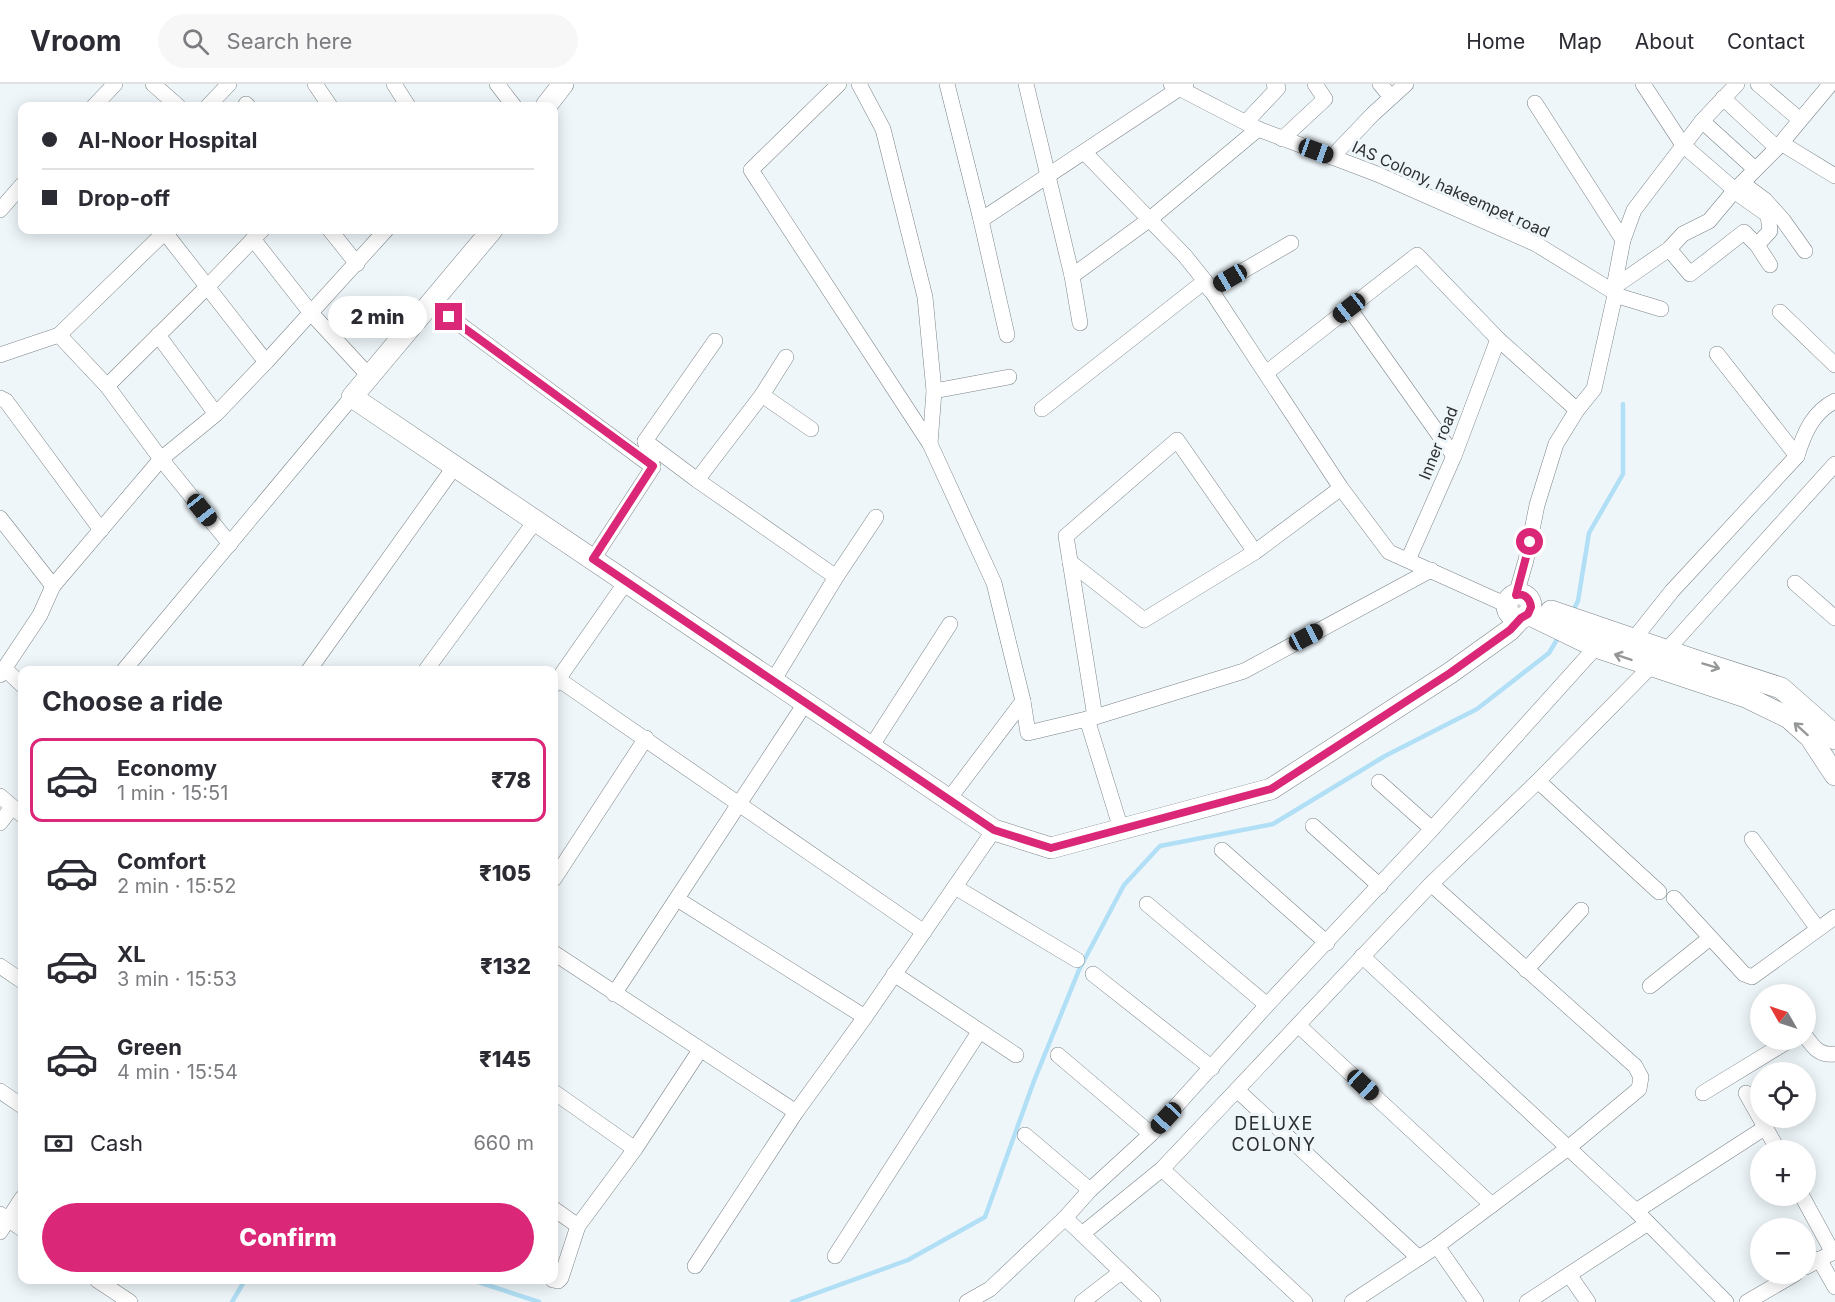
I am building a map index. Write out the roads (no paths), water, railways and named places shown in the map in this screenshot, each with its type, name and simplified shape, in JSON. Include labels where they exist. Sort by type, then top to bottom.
[{"type":"street","points":[[98,102],[115,84]]},
{"type":"street","points":[[153,84],[173,102]]},
{"type":"street","points":[[212,102],[229,84]]},
{"type":"street","points":[[315,84],[327,102]]},
{"type":"street","points":[[394,84],[405,102]]},
{"type":"street","points":[[497,84],[511,102]]},
{"type":"street","points":[[549,102],[563,84]]},
{"type":"street","points":[[839,84],[751,170],[930,444],[994,583],[1023,700],[1028,733],[1091,718],[1244,670],[1431,570]]},
{"type":"street","points":[[858,84],[883,129],[926,297],[934,391],[930,444]]},
{"type":"street","points":[[947,84],[1007,335]]},
{"type":"street","points":[[1026,84],[1072,276],[1080,323]]},
{"type":"street","points":[[1072,276],[1150,219],[1252,125],[1278,88],[1274,84]]},
{"type":"street","points":[[1282,139],[1325,99],[1315,84]]},
{"type":"street","points":[[1380,84],[1391,97]]},
{"type":"street","points":[[1332,158],[1373,114],[1406,84]]},
{"type":"street","points":[[1643,84],[1683,145],[1768,215],[1770,231],[1757,245]]},
{"type":"street","points":[[352,397],[994,830],[1051,848],[1271,789],[1450,673],[1510,630],[1520,607],[1526,560],[1537,505],[1556,444],[1577,410],[1594,389],[1615,292],[1623,240],[1634,210],[1702,121],[1737,84]]},
{"type":"street","points":[[1758,84],[1800,119]]},
{"type":"street","points":[[981,220],[1085,153],[1180,85]]},
{"type":"street","name":"IAS Colony, hakeempet road","points":[[1180,85],[1282,139],[1377,174],[1536,244],[1615,292],[1661,309]]},
{"type":"street","points":[[1615,292],[1669,249],[1683,234],[1709,221],[1829,88]]},
{"type":"street","points":[[1723,98],[1779,145],[1835,176]]},
{"type":"street","points":[[1535,103],[1623,240]]},
{"type":"street","points":[[1702,121],[1755,169]]},
{"type":"street","points":[[1085,153],[1185,256],[1208,285],[1341,488],[1389,552],[1566,624],[1633,640],[1658,658],[1789,718],[1810,737],[1835,775]]},
{"type":"street","points":[[1737,188],[1765,200],[1783,219],[1805,251]]},
{"type":"street","points":[[0,210],[18,190]]},
{"type":"street","points":[[1669,249],[1690,274],[1744,232],[1757,245],[1770,265]]},
{"type":"street","points":[[0,355],[59,335],[162,234]]},
{"type":"street","points":[[167,234],[266,362]]},
{"type":"street","points":[[107,386],[257,234],[311,313],[369,376]]},
{"type":"street","points":[[333,234],[357,264]]},
{"type":"street","points":[[18,682],[3,672],[40,615],[53,586],[162,459],[216,414],[383,234]]},
{"type":"street","points":[[128,666],[489,234]]},
{"type":"street","points":[[1042,409],[1208,285],[1291,243]]},
{"type":"street","points":[[1266,373],[1417,255],[1498,339],[1577,410]]},
{"type":"street","points":[[431,303],[653,466]]},
{"type":"street","points":[[1349,308],[1454,456]]},
{"type":"street","points":[[1780,312],[1835,365]]},
{"type":"street","points":[[59,335],[107,386],[230,543]]},
{"type":"street","points":[[158,335],[216,414]]},
{"type":"street","name":"Inner road","points":[[1408,560],[1454,456],[1498,339]]},
{"type":"street","points":[[645,441],[715,341]]},
{"type":"street","points":[[1717,354],[1797,456]]},
{"type":"street","points":[[697,480],[762,395],[786,357]]},
{"type":"street","points":[[934,391],[1009,377]]},
{"type":"street","points":[[762,395],[811,429]]},
{"type":"street","points":[[0,398],[6,401],[101,530]]},
{"type":"street","points":[[1633,640],[1672,591],[1797,456],[1810,422],[1825,406],[1835,401]]},
{"type":"street","points":[[1121,829],[1091,718],[1066,537],[1177,440],[1255,552]]},
{"type":"street","points":[[645,441],[653,466]]},
{"type":"street","points":[[645,441],[836,577]]},
{"type":"street","points":[[1082,1234],[1162,1169],[1431,884],[1538,781],[1658,658],[1835,464]]},
{"type":"street","points":[[315,666],[455,466]]},
{"type":"street","points":[[593,559],[653,466]]},
{"type":"street","points":[[1070,562],[1144,620],[1255,552],[1341,488]]},
{"type":"street","points":[[774,681],[836,577],[876,517]]},
{"type":"street","points":[[0,518],[53,586]]},
{"type":"street","points":[[429,666],[536,520]]},
{"type":"street","points":[[558,679],[626,582]]},
{"type":"street","points":[[1795,583],[1835,618]]},
{"type":"street","points":[[871,747],[950,624]]},
{"type":"street","points":[[1566,624],[1596,647],[1658,658],[1781,687],[1829,730],[1835,739]]},
{"type":"street","points":[[968,1302],[990,1289],[1150,1134],[1267,1005],[1380,886],[1596,647]]},
{"type":"street","points":[[558,683],[646,738],[924,932]]},
{"type":"street","points":[[949,799],[1023,700]]},
{"type":"street","points":[[614,994],[806,702]]},
{"type":"street","points":[[558,873],[646,738]]},
{"type":"street","points":[[1538,781],[1659,892]]},
{"type":"street","points":[[1379,782],[1432,829]]},
{"type":"street","points":[[0,796],[17,811],[0,823]]},
{"type":"street","points":[[1313,826],[1380,886]]},
{"type":"street","points":[[694,1266],[796,1112],[865,1017],[994,830]]},
{"type":"street","points":[[1752,838],[1818,929]]},
{"type":"street","points":[[1222,850],[1327,943]]},
{"type":"street","points":[[1352,1302],[1437,1246],[1568,1148],[1639,1089],[1641,1077],[1635,1066],[1431,884]]},
{"type":"street","points":[[955,888],[1077,960]]},
{"type":"street","points":[[1674,898],[1744,974],[1752,976],[1835,917]]},
{"type":"street","points":[[677,899],[865,1017]]},
{"type":"street","points":[[1147,904],[1267,1005]]},
{"type":"street","points":[[1526,970],[1581,909]]},
{"type":"street","points":[[1650,986],[1710,938]]},
{"type":"street","points":[[558,956],[796,1112]]},
{"type":"street","points":[[1362,956],[1636,1211],[1726,1302]]},
{"type":"street","points":[[0,966],[18,978]]},
{"type":"street","points":[[894,974],[1016,1055]]},
{"type":"street","points":[[1093,974],[1212,1068]]},
{"type":"street","points":[[1298,1025],[1492,1205]]},
{"type":"street","points":[[835,1256],[980,1032]]},
{"type":"street","points":[[558,1281],[578,1226],[635,1149],[700,1050]]},
{"type":"street","points":[[1704,1093],[1774,1050]]},
{"type":"street","points":[[1816,1050],[1821,1053],[1835,1054]]},
{"type":"street","points":[[1058,1055],[1150,1134]]},
{"type":"street","points":[[1237,1090],[1419,1258]]},
{"type":"street","points":[[0,1091],[18,1103]]},
{"type":"street","points":[[1746,1093],[1750,1100]]},
{"type":"street","points":[[558,1095],[635,1149]]},
{"type":"street","points":[[1636,1211],[1764,1128]]},
{"type":"street","points":[[1024,1135],[1090,1190]]},
{"type":"street","points":[[1162,1169],[1305,1302]]},
{"type":"street","points":[[18,1203],[3,1222],[18,1228]]},
{"type":"street","points":[[1805,1206],[1835,1287]]},
{"type":"street","points":[[558,1212],[578,1226]]},
{"type":"street","points":[[1065,1218],[1153,1302]]},
{"type":"street","points":[[1527,1302],[1648,1223]]},
{"type":"street","points":[[1437,1246],[1476,1302]]},
{"type":"street","points":[[1082,1302],[1120,1272]]},
{"type":"street","points":[[1570,1276],[1588,1302]]},
{"type":"street","points":[[103,1284],[130,1302]]},
{"type":"street","points":[[1747,1302],[1778,1284]]},
{"type":"waterway","points":[[1572,613],[1578,601],[1589,533],[1623,474],[1623,404]]},
{"type":"waterway","points":[[792,1302],[908,1260],[985,1217],[1034,1081],[1079,970],[1124,885],[1160,846],[1273,824],[1385,756],[1477,709],[1549,653],[1559,636]]},
{"type":"waterway","points":[[232,1302],[243,1284]]},
{"type":"waterway","points":[[484,1284],[539,1302]]},
{"type":"district","name":"DELUXE COLONY","points":[[1274,1133]]}]
